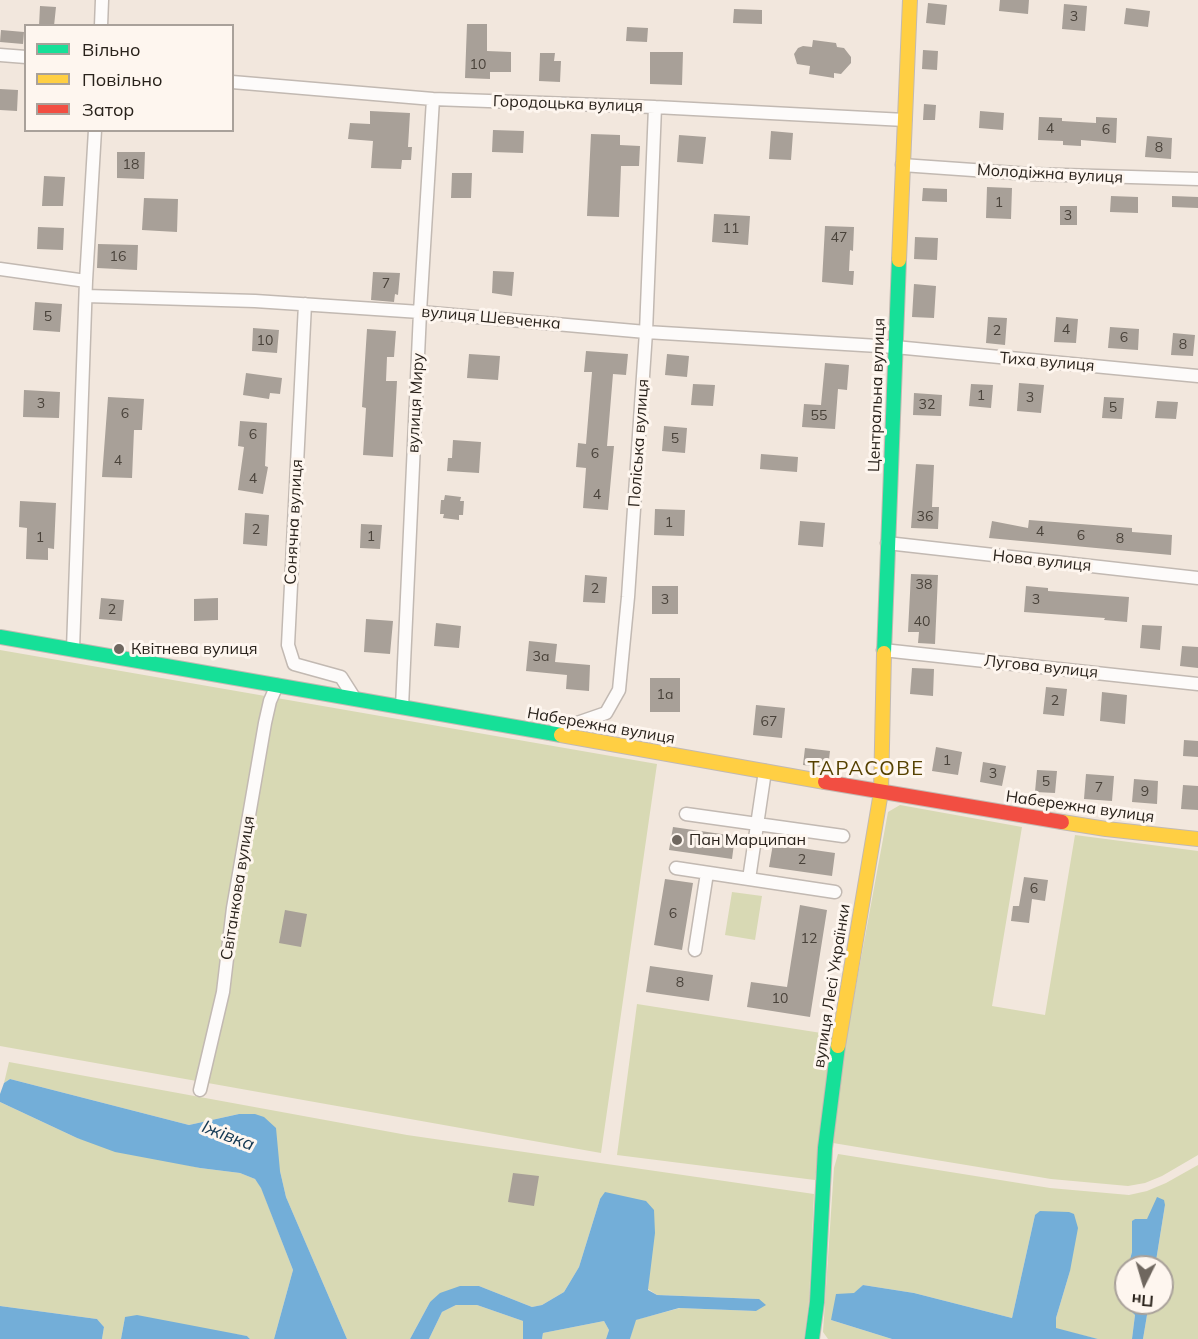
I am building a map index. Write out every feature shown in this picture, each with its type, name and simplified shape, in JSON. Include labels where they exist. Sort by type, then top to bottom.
[{"type":"street","points":[[101,24],[102,0]]},
{"type":"street","name":"Центральна вулиця","points":[[881,792],[886,543],[910,0]]},
{"type":"street","points":[[0,55],[24,57]]},
{"type":"street","name":"Городоцька вулиця","points":[[234,82],[433,99],[655,107],[905,120]]},
{"type":"street","name":"вулиця Миру","points":[[402,707],[420,312],[433,99]]},
{"type":"street","name":"Поліська вулиця","points":[[547,733],[606,713],[619,690],[629,585],[646,332],[655,107]]},
{"type":"street","points":[[73,649],[86,282],[95,132]]},
{"type":"street","name":"Молодіжна вулиця","points":[[902,165],[1030,174],[1198,180]]},
{"type":"street","points":[[0,269],[86,282]]},
{"type":"street","name":"вулиця Шевченка","points":[[86,296],[305,304],[646,332],[895,347]]},
{"type":"street","name":"Сонячна вулиця","points":[[305,304],[288,645],[294,664],[341,677],[355,699]]},
{"type":"street","name":"Тиха вулиця","points":[[895,347],[1198,376]]},
{"type":"street","name":"Нова вулиця","points":[[886,543],[1198,578]]},
{"type":"street","name":"Набережна вулиця","points":[[0,637],[1106,830],[1198,839]]},
{"type":"street","name":"Лугова вулиця","points":[[883,650],[1198,684]]},
{"type":"street","name":"Світанкова вулиця","points":[[200,1090],[223,992],[233,908],[265,723],[270,701],[277,685]]},
{"type":"street","points":[[749,879],[765,771]]},
{"type":"street","name":"вулиця Лесі Українки","points":[[812,1339],[817,1302],[825,1148],[839,1039],[881,792]]},
{"type":"street","points":[[686,814],[843,836]]},
{"type":"street","points":[[676,868],[835,892]]},
{"type":"street","points":[[695,950],[707,873]]},
{"type":"green space","points":[[0,650],[657,764],[601,1153],[0,1046]]},
{"type":"green space","points":[[900,805],[1022,827],[992,1006],[1045,1015],[1075,835],[1198,851],[1198,1155],[1162,1176],[1145,1183],[1128,1186],[1051,1179],[833,1143],[846,1040],[888,812]]},
{"type":"green space","points":[[732,892],[762,896],[755,940],[725,935]]},
{"type":"green space","points":[[637,1004],[834,1035],[815,1180],[617,1155]]},
{"type":"green space","points":[[9,1062],[407,1135],[814,1194],[809,1301],[804,1339],[630,1339],[635,1320],[680,1308],[756,1311],[759,1299],[657,1295],[648,1289],[649,1278],[600,1199],[579,1267],[564,1292],[542,1305],[532,1307],[479,1286],[430,1302],[410,1339],[347,1339],[286,1197],[280,1171],[239,1114],[189,1125],[10,1079],[4,1083]]},
{"type":"green space","points":[[0,1102],[77,1138],[200,1168],[240,1173],[255,1179],[261,1187],[293,1270],[274,1339],[250,1339],[247,1336],[125,1317],[121,1339],[102,1339],[104,1327],[97,1319],[0,1306]]},
{"type":"green space","points":[[838,1154],[1050,1188],[1129,1195],[1166,1183],[1198,1165],[1198,1339],[1143,1339],[1147,1315],[1174,1315],[1174,1255],[1157,1255],[1165,1205],[1147,1219],[1135,1219],[1132,1222],[1131,1255],[1114,1255],[1114,1315],[1135,1315],[1132,1339],[1098,1339],[1056,1329],[1056,1318],[1070,1271],[1035,1215],[1012,1318],[914,1293],[863,1285],[831,1320],[892,1339],[828,1339],[823,1332],[834,1168]]},
{"type":"green space","points":[[456,1305],[477,1305],[523,1321],[523,1339],[429,1339],[442,1312]]},
{"type":"green space","points":[[604,1321],[609,1330],[606,1339],[542,1339],[543,1333]]},
{"type":"water","name":"Іжівка","points":[[10,1079],[189,1125],[239,1114],[255,1114],[264,1117],[276,1128],[280,1171],[286,1197],[347,1339],[274,1339],[293,1270],[261,1188],[255,1179],[240,1173],[115,1152],[77,1138],[0,1102],[4,1083]]},
{"type":"water","points":[[605,1192],[646,1201],[654,1210],[655,1233],[648,1290],[657,1295],[759,1299],[766,1305],[756,1311],[679,1308],[636,1320],[630,1339],[606,1339],[609,1330],[604,1321],[543,1333],[542,1339],[523,1339],[523,1321],[477,1305],[456,1305],[442,1312],[429,1339],[410,1339],[430,1302],[440,1293],[460,1286],[479,1286],[532,1307],[542,1305],[564,1292],[579,1267],[600,1199]]},
{"type":"water","points":[[1157,1197],[1164,1200],[1157,1255],[1131,1255],[1132,1221],[1147,1219]]},
{"type":"water","points":[[1040,1211],[1074,1214],[1078,1228],[1070,1271],[1056,1318],[1056,1328],[1098,1339],[892,1339],[831,1320],[836,1294],[854,1293],[863,1285],[914,1293],[1012,1318],[1035,1215]]},
{"type":"water","points":[[0,1306],[97,1319],[104,1327],[102,1339],[0,1339]]},
{"type":"water","points":[[137,1315],[247,1336],[250,1339],[121,1339],[125,1317]]},
{"type":"water","points":[[1135,1315],[1147,1315],[1143,1339],[1132,1339]]},
{"type":"building","points":[[1000,0],[1029,0],[1028,14],[999,11]]},
{"type":"building","points":[[928,3],[947,5],[945,25],[926,23]]},
{"type":"building","points":[[1064,4],[1087,6],[1085,31],[1062,29]]},
{"type":"building","points":[[40,6],[56,7],[54,24],[39,24]]},
{"type":"building","points":[[1126,8],[1150,11],[1148,27],[1124,24]]},
{"type":"building","points":[[734,9],[762,10],[762,24],[733,23]]},
{"type":"building","points":[[467,24],[487,24],[487,51],[511,52],[511,72],[490,72],[490,79],[465,78]]},
{"type":"building","points":[[627,27],[648,28],[647,42],[626,41]]},
{"type":"building","points":[[1,30],[24,32],[23,44],[0,42]]},
{"type":"building","points":[[813,40],[836,43],[837,47],[844,48],[851,57],[851,63],[841,74],[834,73],[834,78],[809,74],[810,66],[797,64],[794,54],[798,48],[803,46],[812,47]]},
{"type":"building","points":[[923,50],[938,51],[937,70],[922,69]]},
{"type":"building","points":[[650,52],[683,52],[682,85],[650,84]]},
{"type":"building","points":[[540,53],[555,53],[554,61],[561,61],[560,82],[539,81]]},
{"type":"building","points":[[0,89],[18,90],[17,111],[0,110]]},
{"type":"building","points":[[924,104],[936,105],[935,120],[923,120]]},
{"type":"building","points":[[370,111],[410,113],[408,147],[412,147],[411,160],[402,160],[401,169],[371,168],[373,141],[348,139],[350,123],[370,124]]},
{"type":"building","points":[[980,111],[1004,113],[1003,130],[979,128]]},
{"type":"building","points":[[1039,117],[1096,123],[1096,117],[1117,118],[1116,143],[1081,140],[1081,146],[1063,145],[1063,141],[1038,140]]},
{"type":"building","points":[[493,130],[524,131],[523,153],[492,152]]},
{"type":"building","points":[[771,131],[793,133],[791,160],[769,159]]},
{"type":"building","points":[[591,134],[620,135],[620,145],[640,146],[639,166],[621,166],[619,217],[587,216]]},
{"type":"building","points":[[679,135],[706,137],[703,164],[677,162]]},
{"type":"building","points":[[1147,136],[1172,138],[1171,159],[1145,157]]},
{"type":"building","points":[[117,152],[145,152],[144,179],[117,178]]},
{"type":"building","points":[[452,173],[472,173],[471,198],[451,198]]},
{"type":"building","points":[[44,176],[65,177],[63,206],[42,206]]},
{"type":"building","points":[[987,187],[1012,188],[1011,219],[986,218]]},
{"type":"building","points":[[923,188],[947,189],[947,202],[922,201]]},
{"type":"building","points":[[1111,196],[1138,197],[1138,213],[1110,212]]},
{"type":"building","points":[[1172,196],[1198,197],[1198,208],[1172,207]]},
{"type":"building","points":[[144,198],[178,199],[177,232],[142,230]]},
{"type":"building","points":[[1060,206],[1077,206],[1077,225],[1060,225]]},
{"type":"building","points":[[714,214],[750,216],[748,245],[712,242]]},
{"type":"building","points":[[825,226],[854,227],[849,271],[854,271],[853,285],[822,282]]},
{"type":"building","points":[[38,227],[64,228],[63,250],[37,249]]},
{"type":"building","points":[[915,237],[938,238],[937,260],[914,259]]},
{"type":"building","points":[[98,244],[138,245],[137,270],[97,268]]},
{"type":"building","points":[[493,271],[514,272],[512,296],[492,293]]},
{"type":"building","points":[[373,272],[400,273],[398,295],[395,294],[394,302],[371,300]]},
{"type":"building","points":[[914,284],[936,286],[934,318],[912,317]]},
{"type":"building","points":[[35,302],[62,304],[60,332],[33,330]]},
{"type":"building","points":[[988,317],[1007,318],[1005,345],[986,343]]},
{"type":"building","points":[[1056,317],[1078,319],[1076,343],[1054,342]]},
{"type":"building","points":[[1110,327],[1139,329],[1138,350],[1108,348]]},
{"type":"building","points":[[253,328],[279,330],[277,353],[252,351]]},
{"type":"building","points":[[367,329],[396,331],[394,357],[387,357],[386,381],[397,381],[393,457],[363,455],[366,408],[362,407]]},
{"type":"building","points":[[1173,333],[1195,335],[1193,356],[1171,355]]},
{"type":"building","points":[[586,351],[628,354],[626,375],[613,374],[607,446],[614,446],[608,510],[583,508],[586,468],[576,467],[578,443],[586,444],[592,372],[584,372]]},
{"type":"building","points":[[469,354],[500,356],[498,380],[467,378]]},
{"type":"building","points":[[667,354],[689,356],[687,377],[665,375]]},
{"type":"building","points":[[825,363],[849,365],[847,390],[838,389],[835,429],[802,427],[804,404],[821,405]]},
{"type":"building","points":[[246,373],[282,378],[280,394],[270,393],[269,399],[243,395]]},
{"type":"building","points":[[1019,383],[1044,385],[1041,413],[1017,411]]},
{"type":"building","points":[[693,384],[715,385],[713,406],[691,405]]},
{"type":"building","points":[[971,384],[993,385],[991,408],[969,406]]},
{"type":"building","points":[[24,390],[60,392],[59,418],[23,417]]},
{"type":"building","points":[[914,393],[942,395],[941,416],[913,415]]},
{"type":"building","points":[[108,397],[144,399],[142,430],[134,430],[132,478],[102,477]]},
{"type":"building","points":[[1104,397],[1124,398],[1122,419],[1102,418]]},
{"type":"building","points":[[1157,401],[1178,402],[1176,419],[1155,418]]},
{"type":"building","points":[[240,421],[267,423],[265,466],[268,467],[263,494],[238,490],[244,447],[238,446]]},
{"type":"building","points":[[664,426],[687,428],[685,453],[662,451]]},
{"type":"building","points":[[453,440],[481,442],[479,473],[447,471],[448,458],[452,458]]},
{"type":"building","points":[[761,454],[798,457],[797,472],[760,469]]},
{"type":"building","points":[[916,464],[934,465],[932,507],[939,507],[938,529],[911,528]]},
{"type":"building","points":[[445,495],[461,497],[460,501],[464,501],[463,515],[459,515],[459,520],[443,518],[444,514],[440,514],[441,500],[444,500]]},
{"type":"building","points":[[20,501],[56,503],[54,549],[48,548],[48,560],[26,559],[27,528],[19,527]]},
{"type":"building","points":[[655,509],[685,510],[684,536],[654,535]]},
{"type":"building","points":[[245,513],[269,515],[267,546],[243,544]]},
{"type":"building","points":[[1029,520],[1132,528],[1132,532],[1172,535],[1171,555],[989,538],[992,521],[1028,528]]},
{"type":"building","points":[[800,521],[825,523],[823,547],[798,545]]},
{"type":"building","points":[[361,524],[382,525],[380,549],[360,548]]},
{"type":"building","points":[[911,574],[938,575],[935,644],[918,643],[919,632],[908,632]]},
{"type":"building","points":[[585,575],[607,577],[605,603],[583,602]]},
{"type":"building","points":[[652,586],[678,586],[678,614],[652,614]]},
{"type":"building","points":[[1026,586],[1048,588],[1048,591],[1129,597],[1127,622],[1104,620],[1105,618],[1024,612]]},
{"type":"building","points":[[101,598],[124,600],[122,621],[99,619]]},
{"type":"building","points":[[218,598],[218,620],[194,621],[194,599]]},
{"type":"building","points":[[366,619],[393,621],[390,654],[364,652]]},
{"type":"building","points":[[436,623],[461,626],[459,648],[434,646]]},
{"type":"building","points":[[1142,625],[1162,626],[1160,650],[1140,648]]},
{"type":"building","points":[[529,641],[557,644],[555,662],[590,665],[589,691],[566,689],[567,675],[526,671]]},
{"type":"building","points":[[1182,646],[1198,647],[1198,668],[1180,666]]},
{"type":"building","points":[[912,668],[934,669],[933,696],[910,694]]},
{"type":"building","points":[[650,678],[680,678],[680,712],[650,712]]},
{"type":"building","points":[[1046,687],[1067,689],[1064,716],[1043,714]]},
{"type":"building","points":[[1102,692],[1127,695],[1125,724],[1100,721]]},
{"type":"building","points":[[756,705],[785,708],[782,738],[753,735]]},
{"type":"building","points":[[1184,740],[1198,741],[1198,757],[1183,756]]},
{"type":"building","points":[[936,747],[962,752],[958,775],[932,771]]},
{"type":"building","points":[[805,748],[830,751],[828,768],[803,765]]},
{"type":"building","points":[[983,762],[1006,766],[1002,786],[980,782]]},
{"type":"building","points":[[1037,770],[1057,771],[1055,793],[1035,792]]},
{"type":"building","points":[[1086,774],[1114,776],[1112,801],[1084,799]]},
{"type":"building","points":[[1134,779],[1158,781],[1157,804],[1132,802]]},
{"type":"building","points":[[1183,785],[1198,786],[1198,810],[1181,809]]},
{"type":"building","points":[[673,827],[735,836],[732,859],[669,850]]},
{"type":"building","points":[[773,844],[835,853],[832,876],[769,867]]},
{"type":"building","points":[[1024,877],[1048,880],[1045,901],[1032,899],[1029,923],[1011,921],[1013,906],[1019,906]]},
{"type":"building","points":[[665,879],[693,883],[682,950],[654,945]]},
{"type":"building","points":[[800,905],[827,910],[810,1017],[747,1007],[751,982],[787,987]]},
{"type":"building","points":[[285,910],[307,914],[301,947],[279,943]]},
{"type":"building","points":[[650,966],[713,975],[709,1001],[646,992]]},
{"type":"building","points":[[513,1173],[539,1176],[534,1206],[508,1202]]},
{"type":"traffic: fast","points":[[884,653],[899,260]]},
{"type":"traffic: fast","points":[[0,637],[561,735]]},
{"type":"traffic: fast","points":[[812,1339],[817,1302],[825,1148],[838,1046]]},
{"type":"traffic: slow","points":[[899,260],[910,0]]},
{"type":"traffic: slow","points":[[838,1046],[881,792],[884,653]]},
{"type":"traffic: slow","points":[[561,735],[825,782]]},
{"type":"traffic: slow","points":[[1062,822],[1198,839]]},
{"type":"traffic: jam","points":[[825,782],[1062,822]]},
{"type":"place","name":"Квітнева вулиця","points":[[119,649]]},
{"type":"place","name":"Пан Марципан","points":[[677,840]]},
{"type":"district","name":"ТАРАСОВЕ","points":[[866,769]]}]
